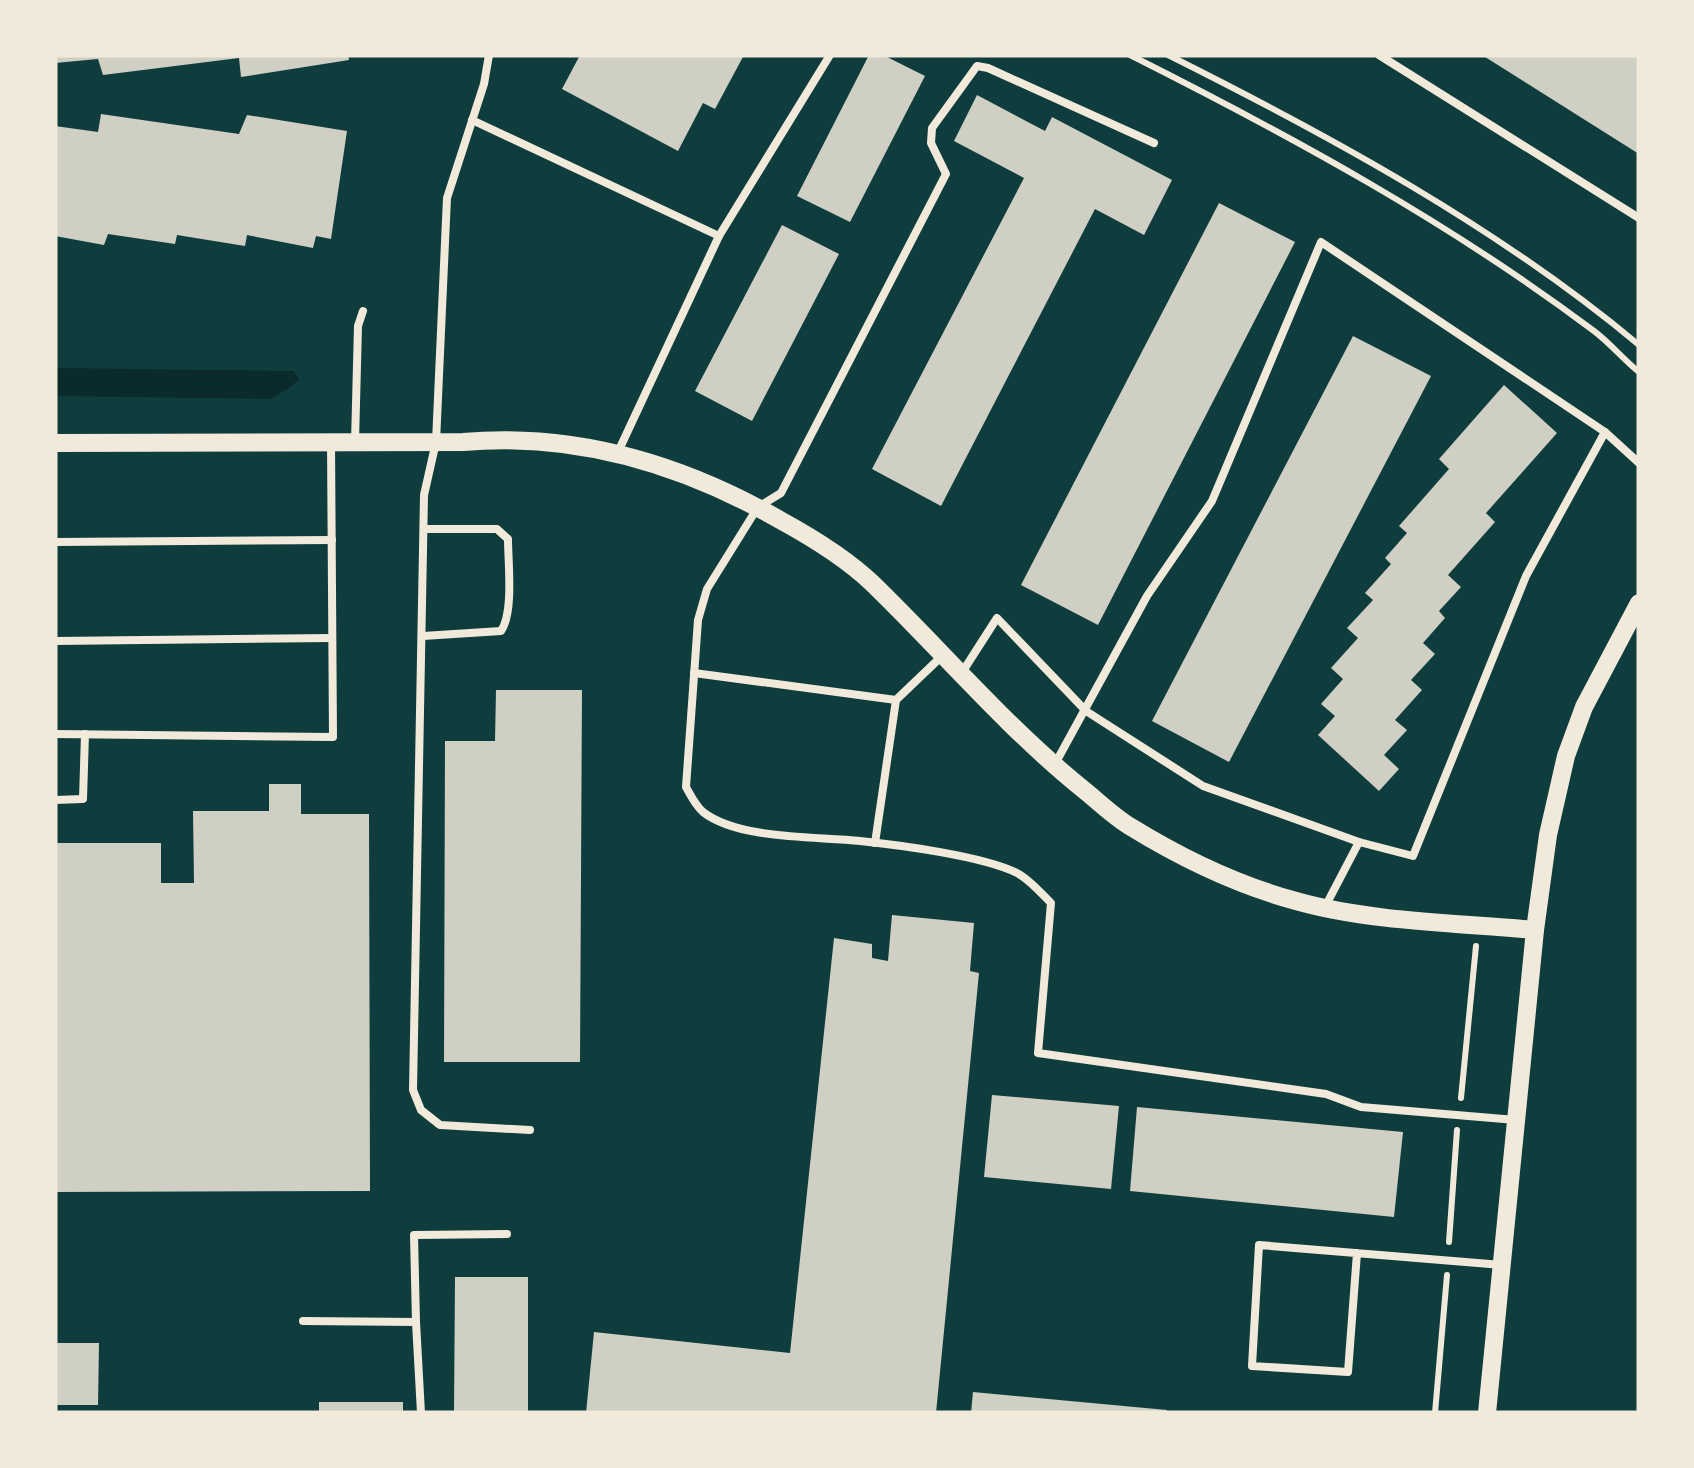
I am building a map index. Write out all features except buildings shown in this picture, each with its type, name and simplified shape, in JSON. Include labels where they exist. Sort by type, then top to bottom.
[{"type":"street","points":[[55,443],[522,439],[656,462],[725,489],[834,552],[870,582],[1054,766],[1126,824],[1191,862],[1247,886],[1324,907],[1536,930]]},
{"type":"street","points":[[1488,1413],[1548,835],[1566,756],[1584,706],[1639,603]]},
{"type":"lane","points":[[488,55],[484,84],[447,198],[436,442],[424,494],[413,1090],[421,1110],[440,1126],[530,1130]]},
{"type":"lane","points":[[618,453],[719,236],[830,55]]},
{"type":"lane","points":[[1379,55],[1639,218]]},
{"type":"lane","points":[[1154,143],[976,66],[932,128],[932,144],[946,174],[780,493],[758,507],[707,589],[698,620],[686,787],[704,813],[777,836],[875,843],[989,863],[1020,874],[1051,903],[1038,1053],[1326,1094],[1361,1107],[1516,1120]]},
{"type":"lane","points":[[472,120],[719,236]]},
{"type":"lane","points":[[1054,766],[1147,596],[1212,502],[1322,242],[1605,432],[1639,462]]},
{"type":"lane","points":[[356,442],[358,326],[363,311]]},
{"type":"lane","points":[[960,674],[997,618],[1086,711],[1203,786],[1359,842],[1413,856],[1526,576],[1605,432]]},
{"type":"lane","points":[[55,734],[333,737],[331,442]]},
{"type":"lane","points":[[423,636],[501,631],[508,611],[508,539],[498,529],[424,529]]},
{"type":"lane","points":[[55,542],[332,540]]},
{"type":"lane","points":[[55,641],[332,638]]},
{"type":"lane","points":[[875,843],[896,700],[942,656]]},
{"type":"lane","points":[[694,673],[896,700]]},
{"type":"lane","points":[[55,800],[82,800],[85,734]]},
{"type":"lane","points":[[1324,907],[1359,842]]},
{"type":"lane","points":[[420,1413],[414,1235],[507,1234]]},
{"type":"lane","points":[[1357,1253],[1348,1372],[1252,1366],[1258,1245],[1448,1259],[1502,1266]]},
{"type":"lane","points":[[302,1321],[416,1322]]},
{"type":"path","points":[[1130,55],[1252,116],[1379,187],[1582,322],[1639,372]]},
{"type":"path","points":[[1168,55],[1306,126],[1435,202],[1639,344]]},
{"type":"path","points":[[1435,1413],[1478,925]]},
{"type":"water","points":[[55,368],[293,371],[299,379],[270,399],[55,396]]}]
